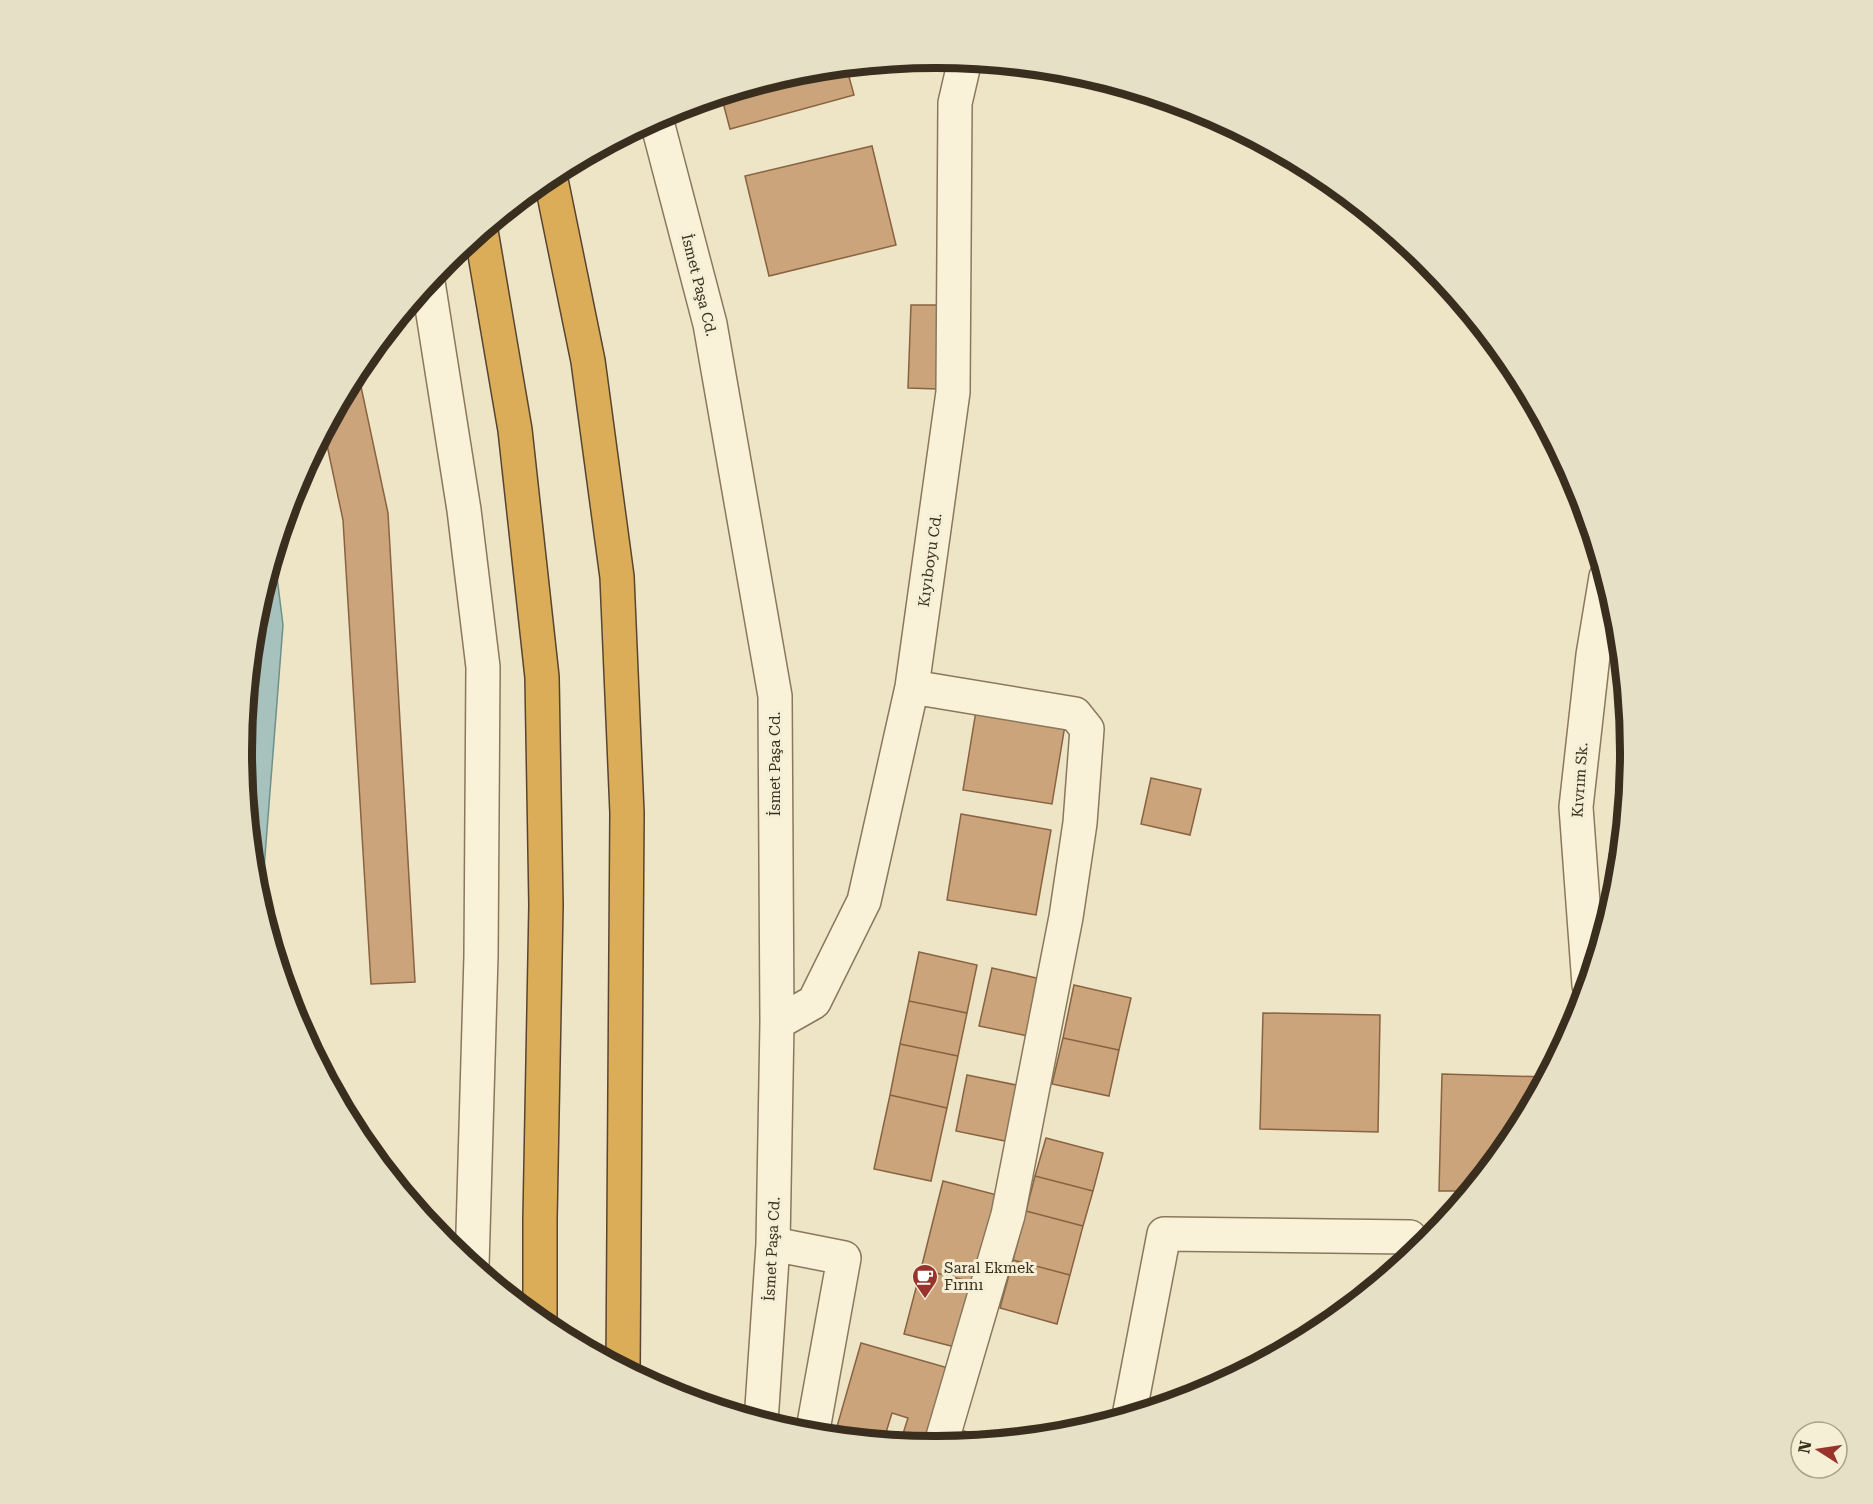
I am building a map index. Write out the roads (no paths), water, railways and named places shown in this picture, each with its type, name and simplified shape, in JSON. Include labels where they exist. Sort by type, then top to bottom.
[{"type":"highway","points":[[552,186],[588,361],[617,577],[627,813],[623,1360]]},
{"type":"highway","points":[[482,239],[515,430],[542,677],[546,905],[540,1309]]},
{"type":"street","name":"Kıyıboyu Cd.","points":[[777,1023],[814,1002],[864,901],[912,687],[953,392],[955,103],[963,69]]},
{"type":"street","name":"İsmet Paşa Cd.","points":[[658,127],[710,324],[775,696],[777,1023],[773,1244],[762,1414]]},
{"type":"street","points":[[430,293],[464,510],[483,667],[481,956],[470,1253]]},
{"type":"street","name":"Kıvrım Sk.","points":[[1587,964],[1576,807],[1593,655],[1603,596]]},
{"type":"street","points":[[912,687],[1075,714],[1087,729],[1080,823],[1066,917],[1008,1215],[943,1436]]},
{"type":"street","points":[[1131,1408],[1164,1234],[1410,1237]]},
{"type":"street","points":[[773,1244],[844,1257],[815,1425]]},
{"type":"water","points":[[276,571],[283,625],[263,876],[253,797],[253,707],[265,618]]},
{"type":"place","name":"Saral Ekmek Fırını","points":[[925,1300]]}]
